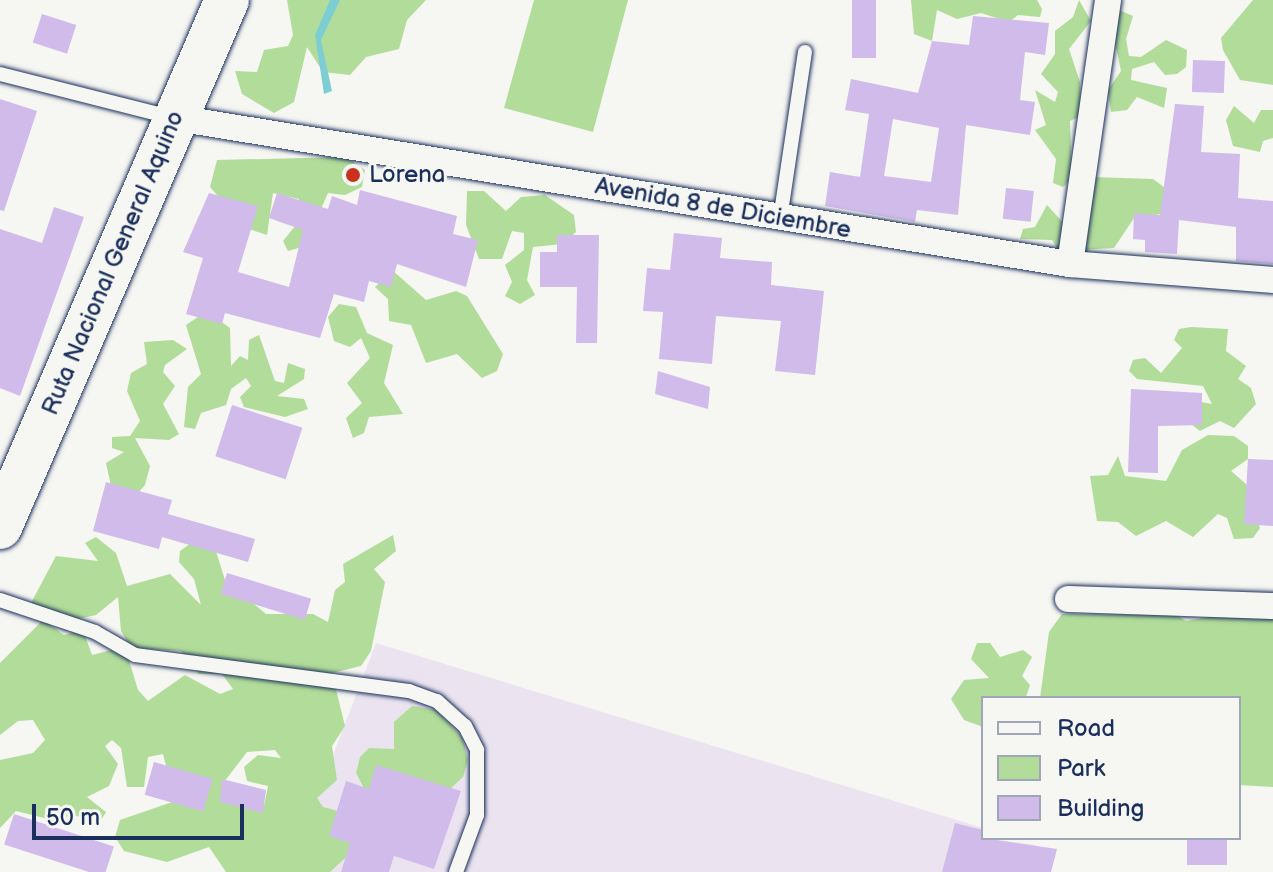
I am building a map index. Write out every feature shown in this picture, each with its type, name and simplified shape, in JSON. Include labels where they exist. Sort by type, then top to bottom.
[{"type":"highway","name":"Ruta Nacional General Aquino","points":[[1,524],[227,0]]},
{"type":"street","points":[[1070,264],[1108,0]]},
{"type":"street","name":"Avenida 8 de Diciembre","points":[[176,118],[1070,264],[1273,280]]},
{"type":"street","points":[[1068,599],[1273,606]]},
{"type":"lane","points":[[780,219],[805,52]]},
{"type":"lane","points":[[0,74],[176,118]]},
{"type":"lane","points":[[0,600],[95,632],[135,655],[409,691],[437,701],[465,726],[477,750],[477,815],[456,872]]},
{"type":"shaded area","points":[[376,643],[981,827],[981,840],[1036,845],[1031,872],[288,872]]},
{"type":"green space","points":[[287,0],[426,0],[407,20],[399,49],[366,57],[350,75],[323,72],[307,47],[294,102],[274,113],[242,94],[235,71],[257,72],[264,50],[288,46],[293,35]]},
{"type":"green space","points":[[534,0],[628,0],[593,132],[504,108]]},
{"type":"green space","points":[[911,0],[1037,0],[1042,9],[1040,17],[1018,15],[1009,22],[981,13],[957,19],[937,10],[932,41],[914,34]]},
{"type":"green space","points":[[1079,0],[1091,21],[1069,49],[1080,82],[1081,116],[1070,121],[1072,178],[1063,187],[1053,183],[1056,159],[1035,130],[1046,125],[1035,90],[1055,102],[1058,92],[1041,74],[1055,54],[1055,31],[1073,17]]},
{"type":"green space","points":[[1253,0],[1273,0],[1273,85],[1240,80],[1223,50],[1221,38]]},
{"type":"green space","points":[[1119,10],[1133,16],[1126,39],[1129,56],[1141,57],[1166,40],[1187,50],[1186,67],[1177,74],[1165,75],[1154,62],[1132,69],[1131,80],[1167,88],[1164,108],[1137,97],[1127,110],[1111,112],[1108,90],[1121,71],[1114,38]]},
{"type":"green space","points":[[1234,106],[1254,123],[1261,110],[1273,110],[1273,138],[1263,141],[1260,152],[1233,146],[1226,120]]},
{"type":"green space","points":[[346,157],[365,170],[362,187],[345,195],[328,193],[305,246],[288,251],[283,241],[296,225],[299,199],[273,193],[267,235],[246,228],[210,187],[217,160]]},
{"type":"green space","points":[[1092,177],[1153,179],[1172,193],[1175,212],[1134,218],[1114,248],[1059,251],[1052,240],[1020,239],[1023,229],[1035,227],[1047,205],[1067,227]]},
{"type":"green space","points":[[467,191],[484,191],[506,211],[521,197],[545,195],[574,215],[576,232],[563,244],[533,247],[527,280],[535,295],[520,304],[505,296],[512,282],[505,265],[524,250],[524,233],[512,231],[502,259],[479,259],[466,225]]},
{"type":"green space","points":[[392,270],[426,300],[456,291],[467,296],[503,354],[497,371],[482,378],[457,354],[426,363],[411,325],[389,321],[388,299],[375,287]]},
{"type":"green space","points":[[339,304],[356,307],[367,333],[393,345],[384,383],[403,414],[369,417],[364,433],[353,438],[346,418],[362,403],[347,383],[370,358],[361,338],[350,347],[334,341],[328,317]]},
{"type":"green space","points":[[198,317],[216,318],[230,328],[231,366],[240,356],[248,360],[249,340],[259,335],[275,381],[284,383],[288,363],[305,369],[304,379],[277,396],[304,399],[308,409],[285,417],[244,407],[240,397],[251,386],[246,378],[231,389],[226,405],[201,413],[195,429],[184,427],[188,387],[201,374],[186,325]]},
{"type":"green space","points":[[1179,329],[1228,329],[1226,351],[1246,366],[1238,379],[1251,388],[1256,404],[1234,428],[1220,421],[1200,431],[1191,424],[1201,402],[1212,404],[1203,386],[1137,379],[1129,371],[1133,360],[1145,358],[1161,373],[1182,348],[1174,340]]},
{"type":"green space","points":[[173,340],[187,349],[165,365],[163,372],[175,386],[163,404],[179,434],[169,440],[135,438],[150,466],[145,485],[137,494],[111,486],[106,463],[124,452],[112,448],[112,437],[130,436],[140,421],[127,391],[131,373],[147,364],[144,342]]},
{"type":"green space","points":[[1208,435],[1234,436],[1248,446],[1248,459],[1231,471],[1246,484],[1260,528],[1253,538],[1234,539],[1227,518],[1218,514],[1193,537],[1166,521],[1136,536],[1118,522],[1097,521],[1090,476],[1108,475],[1118,456],[1125,476],[1166,481],[1182,450]]},
{"type":"green space","points":[[393,535],[396,551],[374,569],[385,582],[371,651],[361,666],[332,673],[345,726],[332,746],[337,780],[317,798],[323,807],[338,811],[355,849],[330,872],[226,872],[209,847],[167,862],[124,851],[115,837],[120,820],[175,801],[163,754],[148,757],[144,787],[127,787],[121,748],[112,740],[105,746],[118,764],[109,786],[87,797],[106,812],[100,822],[73,815],[56,821],[16,811],[0,828],[0,760],[33,753],[45,740],[33,720],[18,721],[0,735],[0,663],[43,620],[64,635],[83,630],[92,655],[115,649],[128,657],[138,690],[148,701],[185,675],[220,694],[233,689],[222,674],[199,674],[181,651],[131,648],[121,631],[118,597],[96,615],[69,621],[31,603],[56,556],[98,561],[85,543],[96,537],[116,553],[127,586],[170,574],[201,605],[194,579],[179,562],[180,551],[197,539],[214,545],[225,580],[266,614],[313,614],[328,622],[335,590],[345,582],[343,564]],"holes":[[[275,750],[281,758],[258,755],[244,767],[247,781],[268,786],[264,806],[224,782],[247,752]]]},
{"type":"green space","points":[[1273,606],[1273,787],[1241,785],[1241,696],[1040,696],[1049,632],[1062,614],[1176,615],[1186,621]]},
{"type":"green space","points":[[977,643],[990,643],[1000,657],[1023,650],[1032,657],[1022,676],[1030,685],[1026,696],[981,696],[981,726],[964,720],[951,699],[964,680],[989,678],[971,659]]},
{"type":"green space","points":[[412,706],[436,710],[462,737],[468,760],[463,777],[450,789],[365,790],[356,773],[360,757],[369,748],[394,749],[394,722]]},
{"type":"water","points":[[330,0],[340,0],[321,40],[332,91],[324,94],[315,35]]},
{"type":"building","points":[[852,0],[876,0],[876,58],[852,58]]},
{"type":"building","points":[[42,14],[76,25],[67,54],[33,43]]},
{"type":"building","points":[[973,16],[1049,23],[1045,55],[1025,52],[1020,100],[1035,102],[1030,135],[966,125],[958,215],[917,210],[915,222],[825,206],[830,172],[860,177],[869,114],[845,110],[851,79],[918,93],[932,41],[969,45]],"holes":[[[893,119],[939,128],[931,182],[884,176]]]},
{"type":"building","points":[[1193,60],[1225,61],[1224,93],[1192,92]]},
{"type":"building","points":[[0,99],[37,111],[4,211],[0,210]]},
{"type":"building","points":[[1175,104],[1204,106],[1201,152],[1240,154],[1238,198],[1273,201],[1273,264],[1236,261],[1236,227],[1179,220],[1177,254],[1145,252],[1145,240],[1133,239],[1134,213],[1160,215]]},
{"type":"building","points":[[1006,188],[1034,191],[1031,222],[1003,219]]},
{"type":"building","points":[[360,190],[457,216],[453,234],[478,240],[466,287],[397,264],[391,287],[369,281],[364,302],[334,294],[320,338],[225,313],[222,324],[186,314],[203,258],[183,252],[209,193],[258,206],[238,272],[289,287],[303,230],[269,218],[277,193],[328,209],[332,196],[357,205]]},
{"type":"building","points":[[54,207],[84,217],[20,396],[0,388],[0,229],[42,243]]},
{"type":"building","points":[[674,233],[722,238],[720,258],[772,262],[771,285],[824,291],[815,375],[775,371],[781,321],[716,316],[712,364],[659,359],[663,312],[643,311],[647,268],[670,270]]},
{"type":"building","points":[[557,235],[599,235],[597,343],[576,343],[577,287],[540,287],[540,252],[557,252]]},
{"type":"building","points":[[658,371],[710,387],[708,409],[655,394]]},
{"type":"building","points":[[1131,389],[1202,393],[1202,425],[1158,426],[1158,473],[1128,472]]},
{"type":"building","points":[[232,405],[302,428],[286,479],[215,456]]},
{"type":"building","points":[[1248,459],[1273,460],[1273,526],[1244,524]]},
{"type":"building","points":[[106,482],[172,500],[168,514],[255,539],[248,562],[162,537],[159,549],[93,531]]},
{"type":"building","points":[[227,573],[311,599],[305,620],[221,594]]},
{"type":"building","points":[[154,762],[213,779],[203,811],[145,795]]},
{"type":"building","points":[[376,765],[461,791],[434,869],[394,856],[389,872],[341,872],[350,843],[329,836],[346,781],[369,789]]},
{"type":"building","points":[[222,779],[266,790],[263,813],[220,802]]},
{"type":"building","points":[[14,814],[114,846],[106,872],[89,872],[4,844]]},
{"type":"building","points":[[955,823],[981,830],[981,840],[1057,849],[1051,872],[942,872]]},
{"type":"building","points":[[1187,840],[1227,840],[1227,865],[1187,865]]},
{"type":"place","name":"Lorena","points":[[353,175]]}]
